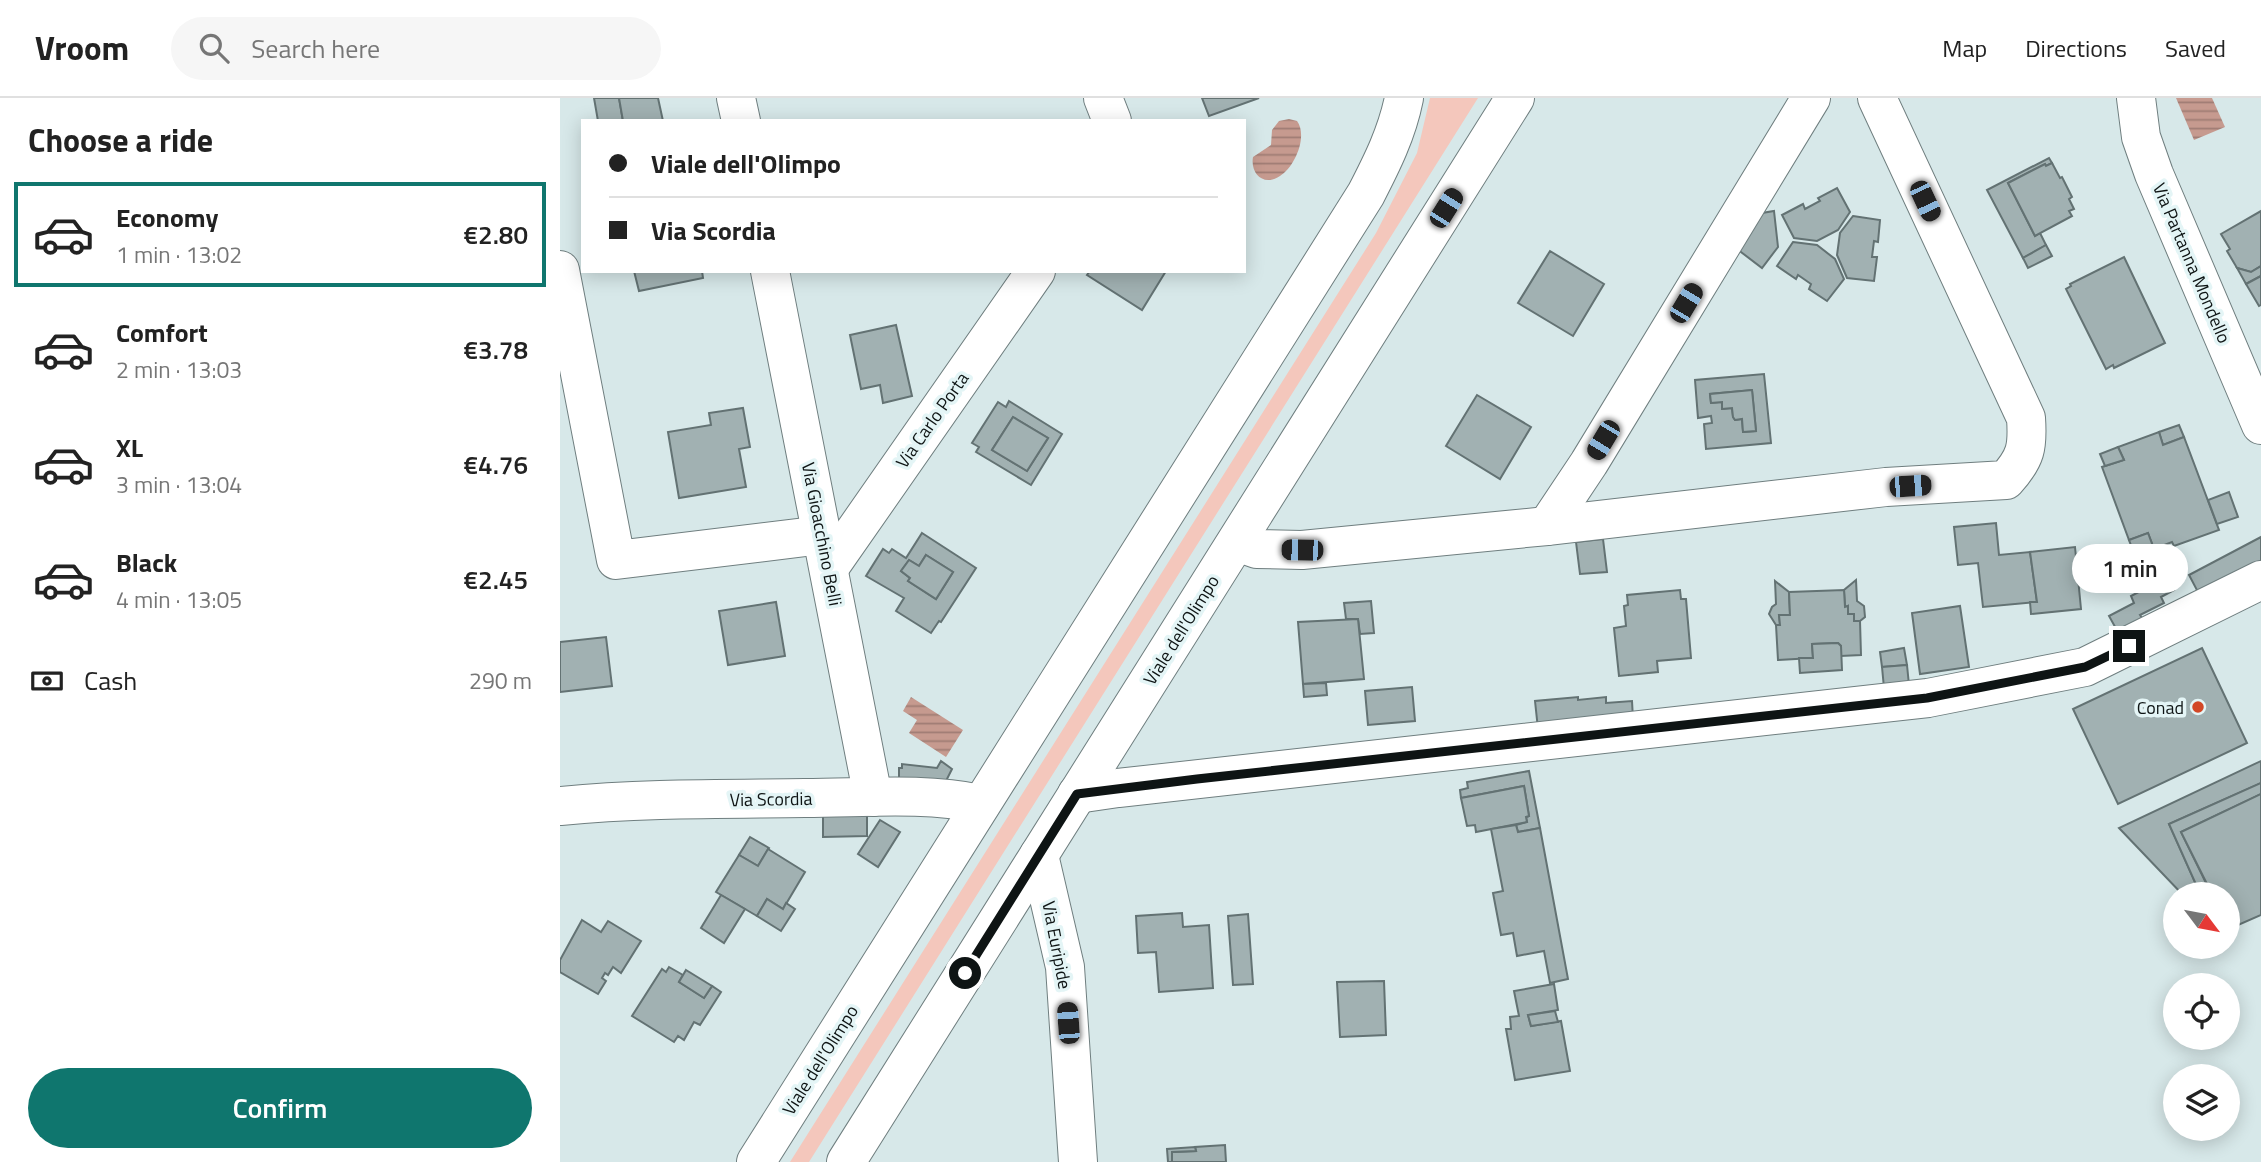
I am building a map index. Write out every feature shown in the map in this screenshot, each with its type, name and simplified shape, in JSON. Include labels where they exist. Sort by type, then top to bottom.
[{"type":"street","points":[[737,98],[741,119]]},
{"type":"street","points":[[1103,98],[1111,119]]},
{"type":"street","name":"Viale dell'Olimpo","points":[[757,1162],[1366,194],[1388,152],[1404,98]]},
{"type":"street","name":"Viale dell'Olimpo","points":[[846,1162],[1515,98]]},
{"type":"street","points":[[1547,526],[1590,463],[1811,98]]},
{"type":"street","points":[[1237,542],[1257,550],[1302,550],[1547,526],[1886,487],[2006,480],[2021,463],[2028,443],[2026,418],[1877,98]]},
{"type":"street","name":"Via Partanna Mondello","points":[[2136,98],[2141,136],[2154,174],[2261,425]]},
{"type":"street","points":[[560,270],[616,560],[825,552]]},
{"type":"street","name":"Via Gioacchino Belli","points":[[770,273],[873,797]]},
{"type":"street","name":"Via Carlo Porta","points":[[825,552],[1034,273]]},
{"type":"street","points":[[1077,794],[1927,698],[2085,667],[2261,580]]},
{"type":"street","name":"Via Scordia","points":[[560,806],[614,802],[873,797],[933,797],[981,804]]},
{"type":"street","name":"Via Euripide","points":[[1039,855],[1065,967],[1077,1162]]},
{"type":"shaded area","points":[[1430,98],[1478,98],[809,1162],[790,1162],[1376,233],[1417,153]]},
{"type":"shaded area","points":[[2176,98],[2212,98],[2225,127],[2194,140]]},
{"type":"shaded area","points":[[1279,121],[1297,121],[1300,127],[1300,143],[1295,159],[1285,172],[1274,179],[1259,177],[1254,169],[1253,157],[1271,145],[1272,130]]},
{"type":"shaded area","points":[[911,697],[963,730],[946,757],[909,733],[917,720],[903,711]]},
{"type":"building","points":[[594,98],[619,98],[623,119],[598,119]]},
{"type":"building","points":[[619,98],[658,98],[663,119],[623,119]]},
{"type":"building","points":[[1202,98],[1259,98],[1209,116]]},
{"type":"building","points":[[2049,158],[2052,163],[2008,183],[2035,236],[2040,233],[2046,245],[2023,258],[1987,190]]},
{"type":"building","points":[[2052,163],[2072,197],[2069,199],[2074,209],[2069,211],[2072,216],[2035,236],[2008,183]]},
{"type":"building","points":[[1837,188],[1850,212],[1838,230],[1817,241],[1794,238],[1782,215],[1803,204],[1805,209]]},
{"type":"building","points":[[1774,211],[1778,247],[1762,268],[1737,249],[1762,213]]},
{"type":"building","points":[[2261,211],[2261,266],[2251,272],[2237,268],[2221,234]]},
{"type":"building","points":[[1853,216],[1880,220],[1878,242],[1874,241],[1872,257],[1877,257],[1874,281],[1847,278],[1837,255],[1840,233]]},
{"type":"building","points":[[1793,242],[1817,245],[1835,259],[1844,279],[1827,301],[1809,289],[1811,284],[1798,275],[1796,279],[1777,266]]},
{"type":"building","points":[[2046,245],[2052,256],[2028,268],[2023,258]]},
{"type":"building","points":[[1550,251],[1604,284],[1573,336],[1518,303]]},
{"type":"building","points":[[2124,257],[2165,343],[2114,368],[2113,365],[2106,369],[2066,289],[2070,284]]},
{"type":"building","points":[[2261,266],[2261,276],[2246,284],[2237,268],[2251,272]]},
{"type":"building","points":[[634,273],[702,273],[703,278],[639,291]]},
{"type":"building","points":[[1088,273],[1165,273],[1142,310],[1087,275]]},
{"type":"building","points":[[2261,276],[2261,305],[2259,306],[2246,284]]},
{"type":"building","points":[[896,325],[912,396],[883,403],[880,385],[861,389],[850,335]]},
{"type":"building","points":[[1764,374],[1771,443],[1706,449],[1704,424],[1712,423],[1711,416],[1698,418],[1695,380]],"holes":[[[1752,390],[1756,431],[1743,432],[1742,419],[1735,420],[1732,408],[1722,409],[1722,402],[1711,403],[1710,394]]]},
{"type":"building","points":[[1752,390],[1756,431],[1743,432],[1742,419],[1735,420],[1732,408],[1722,409],[1722,402],[1711,403],[1710,394]]},
{"type":"building","points":[[1477,395],[1531,427],[1500,479],[1446,446]]},
{"type":"building","points":[[1009,401],[1062,434],[1031,485],[976,452],[979,447],[972,443],[998,402],[1006,407]],"holes":[[[1013,417],[1048,438],[1027,471],[992,450]]]},
{"type":"building","points":[[743,408],[750,447],[739,449],[746,487],[679,498],[668,432],[711,425],[709,413]]},
{"type":"building","points":[[1013,417],[1048,438],[1027,471],[992,450]]},
{"type":"building","points":[[2179,425],[2184,437],[2163,445],[2159,432]]},
{"type":"building","points":[[2159,432],[2163,445],[2184,437],[2219,530],[2174,546],[2172,542],[2154,549],[2148,533],[2129,540],[2102,467],[2124,460],[2118,447]]},
{"type":"building","points":[[2118,447],[2124,460],[2105,466],[2100,454]]},
{"type":"building","points":[[2229,492],[2238,517],[2217,524],[2208,500]]},
{"type":"building","points":[[1996,523],[1999,555],[2030,552],[2037,602],[1983,607],[1978,563],[1958,565],[1954,527]]},
{"type":"building","points":[[922,533],[976,568],[931,633],[896,611],[904,598],[866,576],[883,549],[889,553],[892,549],[906,558]],"holes":[[[926,555],[953,572],[936,599],[908,581],[910,578],[901,571],[909,560],[919,566]]]},
{"type":"building","points":[[2148,533],[2154,549],[2135,556],[2129,540]]},
{"type":"building","points":[[2261,537],[2261,561],[2199,594],[2189,575]]},
{"type":"building","points":[[1603,539],[1607,572],[1580,574],[1576,542]]},
{"type":"building","points":[[2075,547],[2081,609],[2031,614],[2030,602],[2037,602],[2030,552]]},
{"type":"building","points":[[926,555],[953,572],[936,599],[908,581],[910,578],[901,571],[909,560],[919,566]]},
{"type":"building","points":[[2167,577],[2174,590],[2161,597],[2164,603],[2140,615],[2144,621],[2119,634],[2109,616],[2134,603],[2131,596]]},
{"type":"building","points":[[1856,580],[1857,601],[1864,606],[1865,617],[1860,621],[1854,621],[1854,614],[1848,614],[1848,606],[1845,607],[1844,590]]},
{"type":"building","points":[[1775,581],[1789,592],[1790,615],[1779,615],[1780,625],[1776,625],[1769,614],[1776,604]]},
{"type":"building","points":[[1680,590],[1681,599],[1686,599],[1691,658],[1657,661],[1658,672],[1619,676],[1614,628],[1626,626],[1624,606],[1628,605],[1627,595]]},
{"type":"building","points":[[1844,590],[1848,614],[1854,614],[1854,621],[1860,621],[1861,655],[1841,656],[1841,646],[1838,643],[1812,644],[1813,658],[1778,660],[1776,625],[1780,625],[1779,615],[1790,615],[1789,592]]},
{"type":"building","points":[[1371,601],[1374,633],[1360,634],[1358,619],[1346,619],[1344,603]]},
{"type":"building","points":[[776,602],[785,656],[728,665],[719,611]]},
{"type":"building","points":[[1960,606],[1969,667],[1920,674],[1912,613]]},
{"type":"building","points":[[1358,619],[1364,679],[1303,684],[1298,622]]},
{"type":"building","points":[[606,637],[612,686],[560,692],[560,642]]},
{"type":"building","points":[[1838,643],[1841,646],[1842,670],[1800,673],[1799,658],[1813,658],[1812,644]]},
{"type":"building","points":[[1904,648],[1907,665],[1882,667],[1880,652]]},
{"type":"building","points":[[2202,648],[2247,743],[2118,804],[2073,709]]},
{"type":"building","points":[[1907,665],[1909,685],[1884,688],[1882,667]]},
{"type":"building","points":[[1326,683],[1327,695],[1304,697],[1303,684]]},
{"type":"building","points":[[1412,687],[1415,721],[1368,725],[1365,691]]},
{"type":"building","points":[[1578,697],[1578,700],[1606,697],[1606,703],[1632,701],[1633,719],[1538,729],[1535,701]]},
{"type":"building","points":[[941,761],[952,769],[946,781],[899,780],[899,768],[902,768],[902,764],[937,768]]},
{"type":"building","points":[[2261,761],[2261,783],[2169,824],[2195,882],[2171,882],[2119,828]]},
{"type":"building","points":[[1529,771],[1540,828],[1518,832],[1516,825],[1527,822],[1526,817],[1529,816],[1524,786],[1461,798],[1460,790],[1468,788],[1467,782]]},
{"type":"building","points":[[2261,783],[2261,794],[2181,832],[2206,882],[2195,882],[2169,824]]},
{"type":"building","points":[[1524,786],[1529,816],[1526,817],[1527,822],[1476,832],[1475,825],[1467,826],[1461,798]]},
{"type":"building","points":[[2261,794],[2261,915],[2240,924],[2240,882],[2206,882],[2181,832]]},
{"type":"building","points":[[867,813],[867,836],[823,837],[823,814]]},
{"type":"building","points":[[880,820],[900,832],[878,867],[858,854]]},
{"type":"building","points":[[1516,825],[1518,832],[1540,828],[1568,979],[1550,983],[1544,951],[1517,956],[1513,933],[1501,935],[1493,893],[1503,891],[1491,829]]},
{"type":"building","points":[[750,837],[769,848],[758,866],[739,855]]},
{"type":"building","points":[[768,849],[805,872],[783,909],[767,899],[757,916],[716,892],[739,855],[758,866]]},
{"type":"building","points":[[721,895],[745,909],[724,943],[701,928]]},
{"type":"building","points":[[767,899],[783,909],[786,903],[795,909],[781,931],[757,916]]},
{"type":"building","points":[[1182,913],[1183,927],[1209,925],[1213,988],[1159,992],[1156,952],[1138,953],[1136,916]]},
{"type":"building","points":[[1248,914],[1253,984],[1233,985],[1228,916]]},
{"type":"building","points":[[582,920],[601,932],[608,921],[641,941],[621,973],[613,967],[608,975],[605,973],[602,978],[606,981],[598,994],[560,972],[560,960]]},
{"type":"building","points":[[669,967],[683,975],[679,982],[704,998],[712,986],[721,992],[700,1025],[694,1022],[684,1040],[678,1036],[674,1042],[632,1016],[662,969],[666,972]]},
{"type":"building","points":[[686,970],[712,986],[704,998],[679,982]]},
{"type":"building","points":[[1384,981],[1386,1035],[1340,1037],[1337,982]]},
{"type":"building","points":[[1554,984],[1558,1010],[1528,1015],[1531,1026],[1561,1021],[1570,1071],[1515,1080],[1506,1029],[1511,1029],[1510,1017],[1519,1016],[1514,991]]},
{"type":"building","points":[[1555,1011],[1558,1022],[1531,1026],[1528,1015]]},
{"type":"building","points":[[1225,1145],[1226,1162],[1172,1162],[1172,1152],[1196,1151],[1195,1147]]},
{"type":"building","points":[[1195,1147],[1196,1151],[1172,1152],[1172,1162],[1168,1162],[1167,1149]]},
{"type":"place","name":"Conad","points":[[2198,707]]},
{"type":"route","points":[[965,973],[1077,794],[1927,698],[2085,667],[2129,646]]}]
